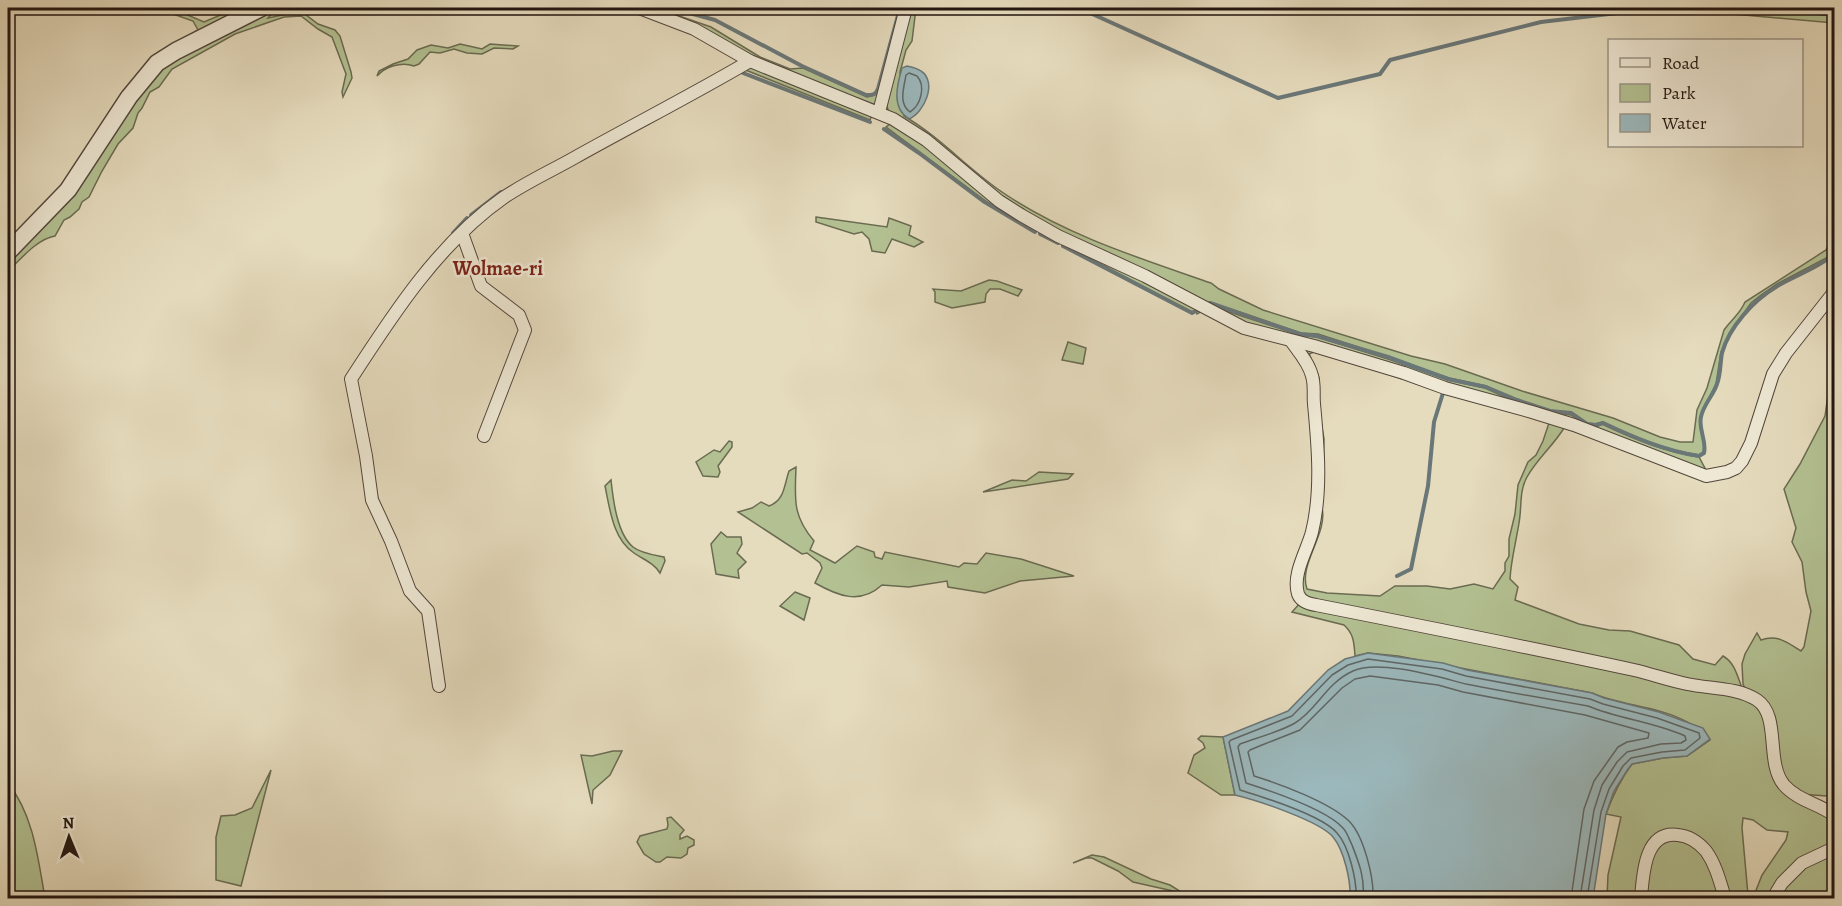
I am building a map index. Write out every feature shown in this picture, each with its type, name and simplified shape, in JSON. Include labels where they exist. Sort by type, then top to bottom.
[{"type":"street","points":[[8,252],[68,190],[129,97],[157,63],[185,46],[261,8]]},
{"type":"street","points":[[639,8],[694,29],[750,61],[879,112],[926,140],[999,201],[1058,236],[1145,276],[1244,328],[1314,346],[1445,388],[1574,425],[1706,476],[1736,468],[1742,461],[1751,443],[1773,374],[1790,347],[1834,292]]},
{"type":"street","points":[[879,112],[906,8]]},
{"type":"street","points":[[439,686],[428,611],[410,591],[372,500],[351,379],[429,268],[462,233],[502,199],[686,99],[750,61]]},
{"type":"street","points":[[462,233],[481,286],[519,315],[525,330],[484,436]]},
{"type":"street","points":[[1291,341],[1306,362],[1313,378],[1318,442],[1314,523],[1300,565],[1298,582],[1298,596],[1305,603],[1747,695],[1761,703],[1768,715],[1776,769],[1784,785],[1802,798],[1834,815]]},
{"type":"street","points":[[1641,898],[1644,865],[1651,848],[1661,838],[1672,834],[1693,840],[1705,850],[1713,864],[1725,898]]},
{"type":"street","points":[[1773,898],[1782,883],[1802,863],[1834,848]]},
{"type":"green space","points":[[156,8],[171,8],[204,22],[237,8],[253,8],[185,38],[198,30],[193,21]]},
{"type":"green space","points":[[269,8],[277,8],[268,18],[301,11],[318,24],[335,30],[340,36],[352,78],[343,97],[346,74],[332,37],[301,16],[284,17],[235,34],[172,69],[159,87],[150,92],[138,113],[133,128],[118,144],[89,197],[82,202],[79,209],[64,220],[55,236],[36,245],[8,271],[8,256],[158,69]]},
{"type":"green space","points":[[643,8],[656,8],[711,27],[760,57],[790,69],[803,68],[867,97],[877,93],[879,89],[876,105],[754,61]]},
{"type":"green space","points":[[909,8],[916,8],[912,41],[906,50],[900,72],[904,116],[1002,192],[1026,207],[1103,244],[1211,283],[1263,310],[1411,356],[1445,364],[1522,391],[1613,418],[1660,437],[1680,442],[1693,442],[1697,410],[1707,388],[1724,330],[1745,302],[1826,250],[1834,231],[1834,250],[1832,255],[1777,284],[1751,303],[1729,334],[1721,352],[1716,384],[1700,417],[1704,447],[1703,452],[1699,455],[1649,442],[1603,422],[1587,423],[1571,413],[1550,410],[1517,400],[1486,386],[1449,378],[1318,334],[1301,333],[1210,302],[1205,304],[1300,335],[1317,337],[1388,359],[1448,380],[1485,388],[1516,402],[1550,412],[1571,415],[1586,425],[1596,427],[1602,424],[1649,444],[1699,457],[1707,472],[1246,326],[1023,212],[889,114],[886,102]]},
{"type":"green space","points":[[1666,8],[1761,8],[1834,16],[1834,23]]},
{"type":"green space","points":[[460,44],[482,49],[490,44],[518,46],[513,49],[494,48],[482,54],[454,49],[440,53],[430,52],[419,64],[394,66],[377,76],[379,71],[408,59],[417,50],[431,45],[448,48]]},
{"type":"green space","points":[[749,65],[872,115],[870,120],[743,69]]},
{"type":"green space","points":[[890,124],[925,143],[1037,227],[1035,230],[987,202],[886,127]]},
{"type":"green space","points":[[816,217],[887,227],[889,218],[911,226],[909,235],[923,242],[914,247],[892,239],[885,253],[872,251],[869,239],[862,232],[854,234],[816,222]]},
{"type":"green space","points":[[1066,242],[1202,311],[1197,314],[1195,310],[1192,312],[1064,245]]},
{"type":"green space","points":[[989,280],[1022,290],[1018,296],[1000,289],[990,289],[986,294],[985,302],[952,308],[935,302],[933,289],[961,291]]},
{"type":"green space","points":[[1068,342],[1086,348],[1083,364],[1062,360]]},
{"type":"green space","points":[[1314,347],[1442,393],[1314,352],[1309,354],[1319,378],[1319,410],[1324,439],[1323,518],[1306,569],[1307,589],[1327,593],[1380,596],[1395,586],[1450,589],[1474,584],[1493,589],[1505,571],[1505,563],[1509,556],[1509,539],[1515,514],[1518,485],[1528,462],[1536,455],[1543,441],[1550,420],[1720,479],[1564,428],[1531,470],[1523,488],[1510,579],[1518,587],[1515,600],[1579,624],[1609,630],[1630,631],[1679,645],[1693,659],[1715,665],[1723,656],[1734,667],[1744,693],[1306,601],[1300,582],[1321,442],[1301,351]]},
{"type":"green space","points":[[1834,383],[1834,794],[1827,796],[1799,794],[1782,776],[1773,724],[1747,693],[1743,684],[1742,664],[1757,633],[1761,640],[1778,639],[1801,651],[1804,647],[1811,611],[1802,562],[1792,542],[1796,528],[1784,489],[1825,416],[1828,395]]},
{"type":"green space","points":[[729,441],[732,442],[732,447],[718,466],[720,472],[718,477],[703,476],[696,462],[714,450],[720,452]]},
{"type":"green space","points":[[796,467],[796,506],[802,523],[814,541],[810,550],[835,563],[857,546],[874,552],[875,557],[882,559],[885,552],[959,567],[964,563],[977,564],[986,553],[1021,559],[1074,576],[1020,581],[985,593],[948,587],[947,581],[909,587],[882,585],[874,591],[857,597],[832,592],[815,583],[822,568],[820,563],[807,553],[802,554],[738,512],[752,508],[761,502],[769,506],[778,500],[789,471]]},
{"type":"green space","points":[[1039,472],[1073,474],[1068,479],[983,492],[1012,480],[1026,481]]},
{"type":"green space","points":[[611,480],[617,516],[623,534],[636,549],[664,557],[665,561],[660,573],[621,540],[611,514],[605,486]]},
{"type":"green space","points":[[721,532],[727,537],[741,537],[742,544],[737,553],[746,562],[738,570],[739,578],[716,574],[711,544]]},
{"type":"green space","points":[[795,592],[810,598],[804,620],[780,606]]},
{"type":"green space","points":[[1301,602],[1719,690],[1760,704],[1778,778],[1834,818],[1834,846],[1817,854],[1771,898],[1753,898],[1762,875],[1786,840],[1788,832],[1767,830],[1753,820],[1743,818],[1742,828],[1750,898],[1726,898],[1700,843],[1660,837],[1640,898],[1607,898],[1608,875],[1621,817],[1606,814],[1624,776],[1632,764],[1687,756],[1710,740],[1690,724],[1676,717],[1592,693],[1398,656],[1368,653],[1355,656],[1352,635],[1344,625],[1292,612]]},
{"type":"green space","points":[[1201,736],[1223,737],[1235,795],[1221,795],[1188,773],[1194,755],[1205,748],[1198,739]]},
{"type":"green space","points":[[622,751],[610,775],[593,790],[592,804],[581,755],[592,756]]},
{"type":"green space","points":[[271,770],[241,886],[216,880],[216,837],[221,816],[235,815],[252,808]]},
{"type":"green space","points":[[8,783],[24,809],[34,838],[45,898],[8,898]]},
{"type":"green space","points":[[671,817],[684,830],[680,839],[687,836],[694,840],[694,845],[688,848],[687,854],[681,858],[667,857],[656,862],[644,854],[637,842],[640,836],[667,829],[667,818]]},
{"type":"green space","points":[[1673,836],[1703,852],[1723,898],[1644,898],[1653,849]]},
{"type":"green space","points":[[1834,851],[1834,898],[1775,898],[1803,865]]},
{"type":"green space","points":[[1092,855],[1104,857],[1151,879],[1170,885],[1189,897],[1133,882],[1118,871],[1092,858],[1073,863]]},
{"type":"water","points":[[907,66],[916,68],[926,76],[929,89],[920,111],[909,119],[900,109],[897,96],[902,68]]},
{"type":"water","points":[[1368,653],[1443,663],[1467,670],[1592,693],[1659,712],[1703,728],[1710,739],[1687,756],[1632,764],[1628,769],[1614,791],[1606,814],[1593,898],[1350,898],[1346,866],[1333,837],[1302,818],[1235,795],[1223,737],[1288,711],[1328,670],[1345,659]]},
{"type":"waterway","points":[[671,8],[715,20],[802,66],[866,95],[874,94],[878,89],[900,8]]},
{"type":"waterway","points":[[1079,8],[1278,98],[1380,74],[1390,60],[1541,22],[1660,8]]},
{"type":"waterway","points":[[1774,8],[1834,15]]},
{"type":"waterway","points":[[743,73],[870,122]]},
{"type":"waterway","points":[[884,129],[983,201],[1035,232]]},
{"type":"waterway","points":[[471,215],[501,192]]},
{"type":"waterway","points":[[453,233],[467,218]]},
{"type":"waterway","points":[[1040,234],[1058,243]]},
{"type":"waterway","points":[[1063,246],[1192,313],[1196,311]]},
{"type":"waterway","points":[[1207,304],[1210,303],[1300,334],[1317,336],[1388,357],[1448,379],[1486,387],[1550,411],[1571,413],[1587,424],[1603,423],[1662,447],[1699,456],[1704,453],[1705,448],[1700,422],[1702,413],[1717,384],[1725,343],[1736,324],[1768,293],[1782,283],[1808,271],[1834,252]]},
{"type":"waterway","points":[[1397,576],[1411,569],[1428,486],[1434,422],[1443,393]]},
{"type":"district","name":"Wolmae-ri","points":[[498,268]]}]
